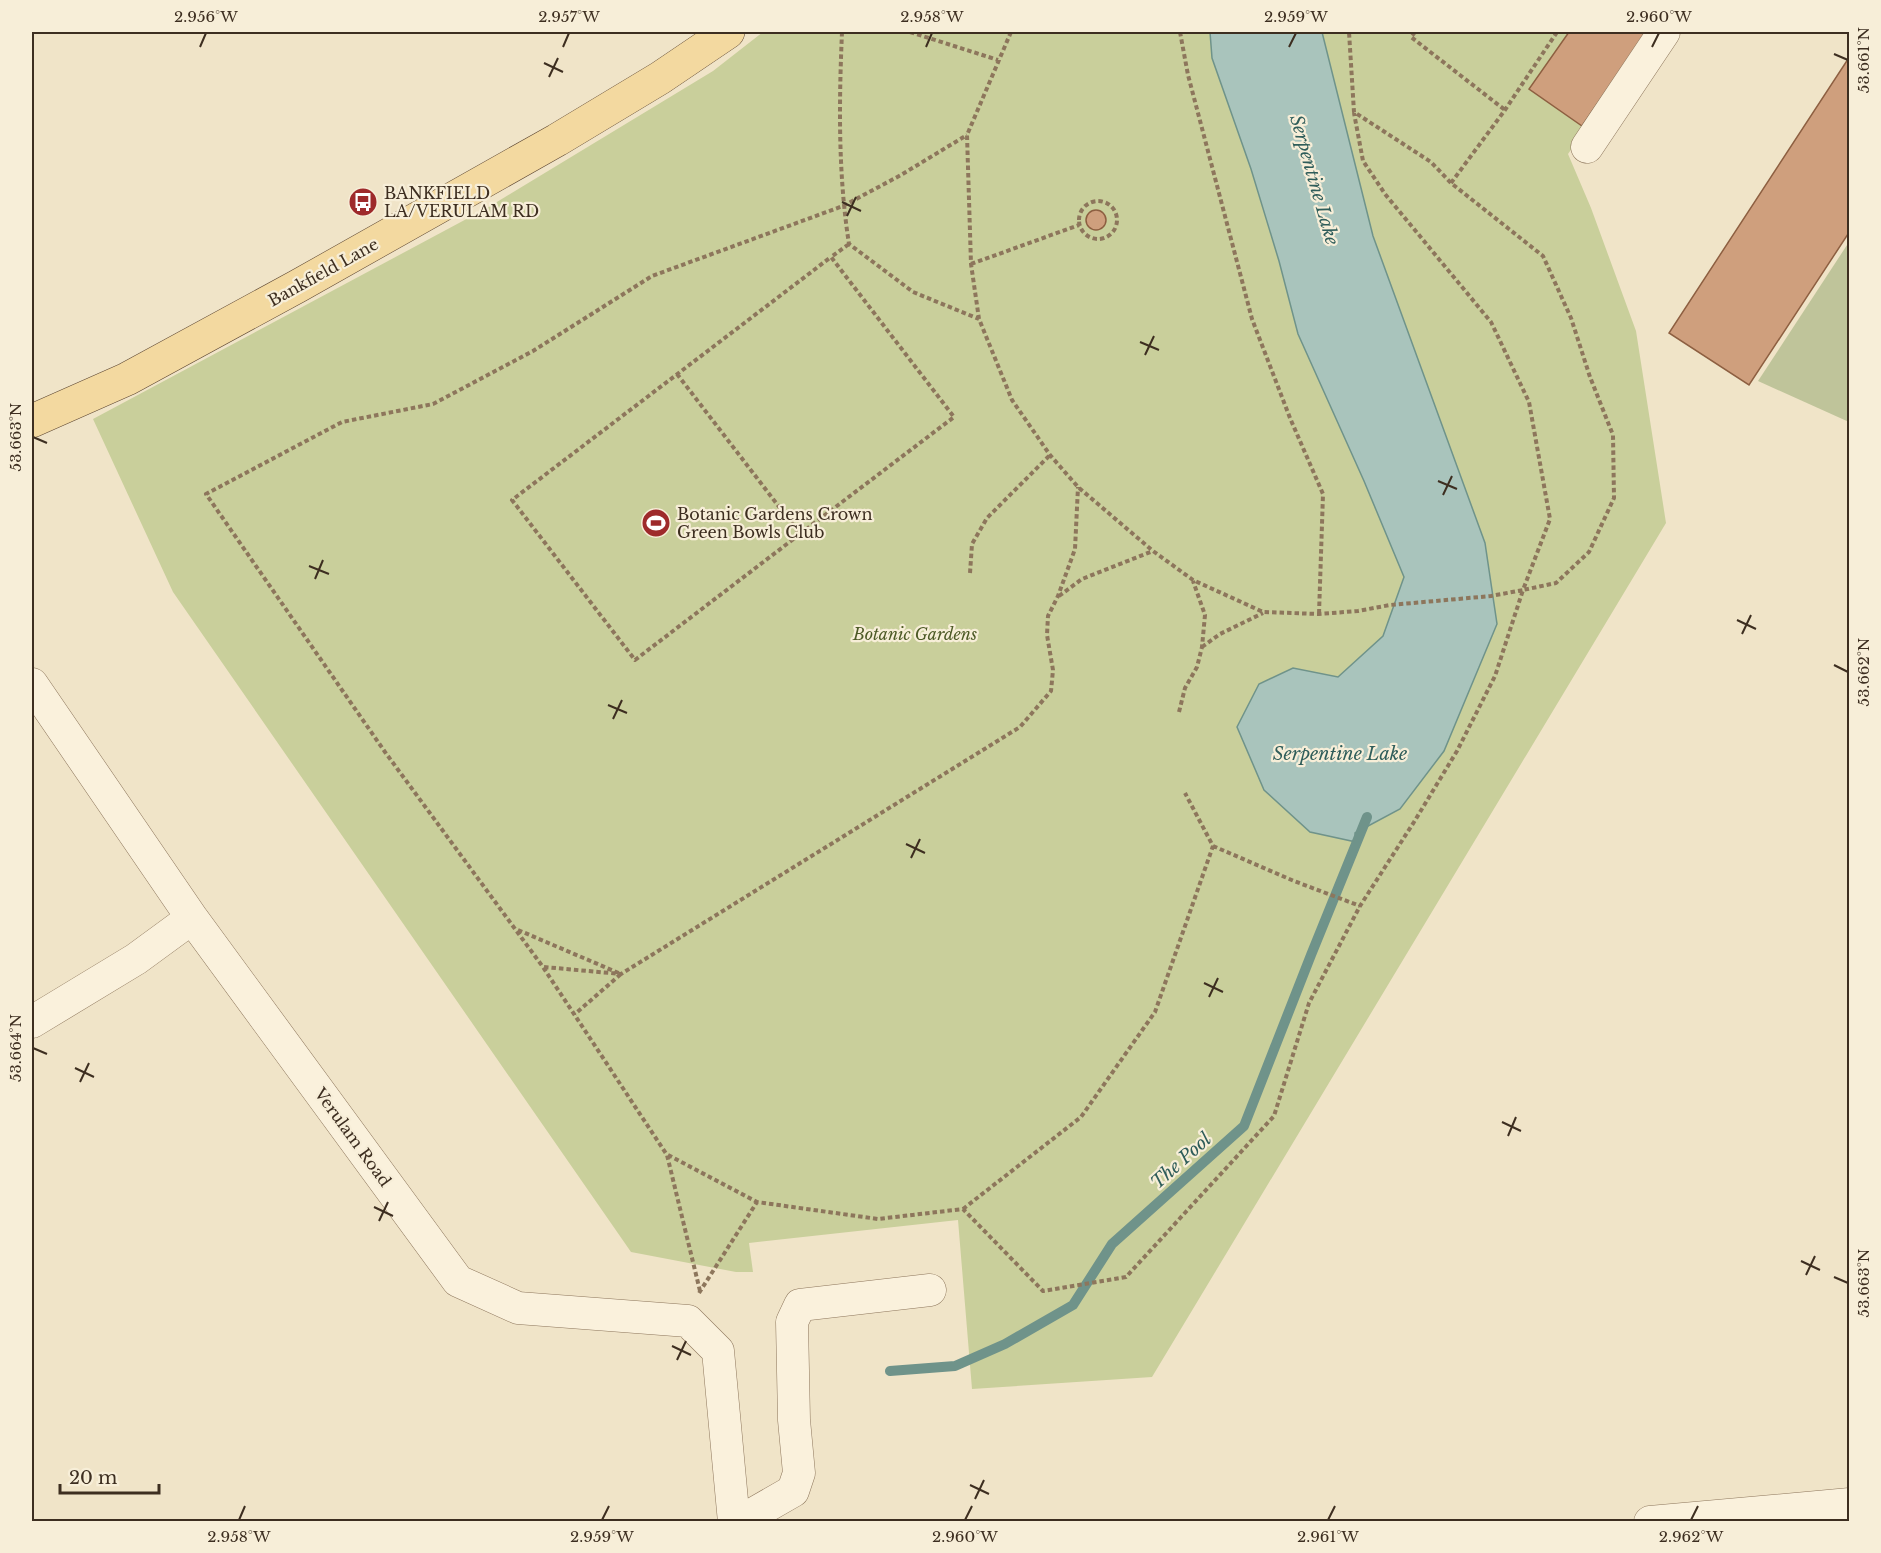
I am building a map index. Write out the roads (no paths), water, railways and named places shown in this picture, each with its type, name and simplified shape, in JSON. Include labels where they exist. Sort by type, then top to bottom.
[{"type":"main road","name":"Bankfield Lane","points":[[32,421],[127,379],[298,286],[567,134],[660,78],[728,32]]},
{"type":"street","points":[[1587,147],[1664,32]]},
{"type":"street","name":"Verulam Road","points":[[32,684],[192,918],[458,1281],[518,1308],[688,1322],[718,1351],[734,1521]]},
{"type":"street","points":[[32,1022],[136,959],[192,918]]},
{"type":"street","points":[[739,1521],[794,1491],[799,1473],[794,1420],[792,1322],[800,1305],[930,1290]]},
{"type":"street","points":[[1650,1521],[1850,1504]]},
{"type":"water","name":"Serpentine Lake","points":[[1210,32],[1322,32],[1373,236],[1485,543],[1497,624],[1444,751],[1400,809],[1355,833],[1356,842],[1310,832],[1264,790],[1237,727],[1259,684],[1293,668],[1338,677],[1383,636],[1404,577],[1298,334],[1251,169],[1212,58]]},
{"type":"waterway","name":"The Pool","points":[[890,1371],[955,1366],[1005,1344],[1073,1305],[1112,1244],[1244,1126],[1367,817]]},
{"type":"place","name":"BANKFIELD LA/VERULAM RD","points":[[363,202]]},
{"type":"place","name":"Botanic Gardens Crown Green Bowls Club","points":[[656,523]]},
{"type":"park label","name":"Botanic Gardens","points":[[915,634]]}]
